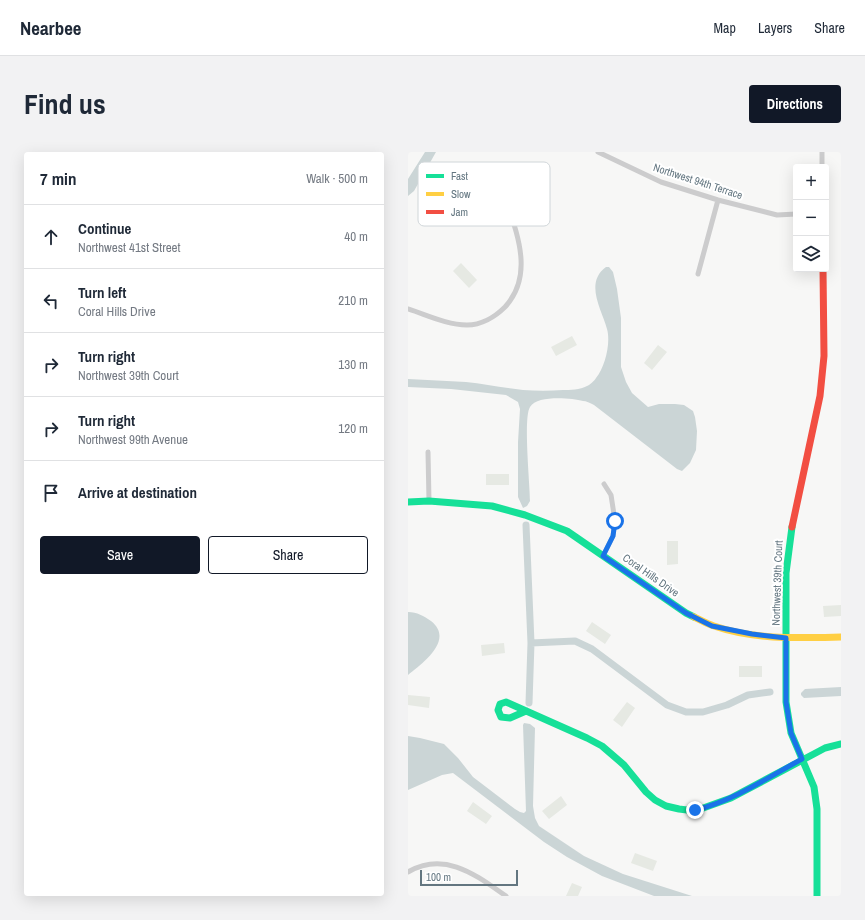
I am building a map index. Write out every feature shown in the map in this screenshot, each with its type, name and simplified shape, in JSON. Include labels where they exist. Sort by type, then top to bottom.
[{"type":"street","name":"Northwest 94th Terrace","points":[[598,152],[661,182],[718,200],[777,214],[793,214]]},
{"type":"street","points":[[822,152],[822,164]]},
{"type":"street","points":[[698,274],[718,200]]},
{"type":"street","points":[[408,309],[448,323],[467,325],[479,324],[501,311],[517,291],[521,276],[522,262],[514,226]]},
{"type":"street","name":"Northwest 39th Court","points":[[817,896],[817,809],[814,787],[791,733],[786,702],[786,573],[790,534],[820,396],[824,356],[823,272]]},
{"type":"street","points":[[428,452],[429,501]]},
{"type":"street","points":[[603,556],[613,536],[615,521],[611,495],[604,484]]},
{"type":"street","name":"Coral Hills Drive","points":[[408,502],[429,501],[492,506],[525,515],[568,531],[686,613],[712,626],[752,634],[786,638],[841,637]]},
{"type":"street","points":[[526,711],[602,746],[624,765],[646,792],[655,800],[666,806],[679,809],[695,810],[708,807],[731,798],[802,759],[825,748],[841,744]]},
{"type":"street","points":[[408,872],[426,865],[440,863],[452,865],[465,869],[506,896]]},
{"type":"shaded area","points":[[425,152],[436,152],[430,162],[419,162]]},
{"type":"shaded area","points":[[418,163],[418,184],[414,191],[408,196],[408,179]]},
{"type":"shaded area","points":[[461,263],[477,280],[469,288],[453,271]]},
{"type":"shaded area","points":[[606,267],[609,267],[613,272],[617,289],[621,318],[621,367],[626,382],[632,393],[648,407],[659,404],[675,404],[684,405],[693,411],[697,431],[696,450],[690,463],[682,471],[677,469],[593,404],[563,398],[547,399],[534,403],[530,407],[527,424],[530,501],[527,506],[523,508],[518,497],[518,442],[520,409],[518,402],[506,395],[451,389],[408,387],[408,379],[466,382],[533,391],[575,390],[591,384],[602,368],[608,348],[607,329],[596,297],[595,289],[596,281],[600,273]]},
{"type":"shaded area","points":[[572,336],[577,345],[556,356],[551,347]]},
{"type":"shaded area","points":[[658,345],[667,352],[652,370],[644,363]]},
{"type":"shaded area","points":[[486,474],[509,474],[509,485],[486,485]]},
{"type":"shaded area","points":[[667,541],[678,541],[678,564],[667,565]]},
{"type":"shaded area","points":[[841,605],[841,616],[824,617],[823,606]]},
{"type":"shaded area","points":[[408,612],[426,617],[437,628],[440,636],[434,651],[421,665],[408,675]]},
{"type":"shaded area","points":[[592,622],[611,635],[605,644],[586,631]]},
{"type":"shaded area","points":[[504,643],[505,653],[482,656],[481,645]]},
{"type":"shaded area","points":[[739,666],[762,666],[762,677],[739,677]]},
{"type":"shaded area","points":[[841,687],[841,696],[804,698],[801,695],[805,689]]},
{"type":"shaded area","points":[[408,695],[430,697],[429,708],[408,705]]},
{"type":"shaded area","points":[[627,702],[635,708],[622,727],[613,720]]},
{"type":"shaded area","points":[[524,723],[530,724],[535,728],[533,806],[535,818],[539,826],[584,856],[623,874],[692,896],[654,896],[602,876],[567,857],[544,842],[453,773],[442,775],[408,790],[408,736],[444,744],[458,758],[473,777],[515,809],[524,813],[526,811]]},
{"type":"shaded area","points":[[561,796],[567,805],[549,819],[542,811]]},
{"type":"shaded area","points":[[473,802],[492,816],[486,824],[467,811]]},
{"type":"shaded area","points":[[635,853],[657,861],[653,871],[631,863]]},
{"type":"shaded area","points":[[572,883],[582,887],[578,896],[566,896]]},
{"type":"waterway","points":[[526,525],[531,643],[529,703]]},
{"type":"waterway","points":[[531,643],[575,641],[592,649],[667,705],[686,712],[703,712],[727,705],[748,695],[770,692]]},
{"type":"traffic: fast","points":[[408,502],[429,501],[492,506],[525,515],[567,531],[694,617]]},
{"type":"traffic: fast","points":[[792,527],[786,573],[786,702],[791,733],[814,787],[817,809],[817,896]]},
{"type":"traffic: fast","points":[[526,711],[510,718],[501,717],[498,710],[500,704],[506,702],[587,738],[602,746],[624,765],[646,792],[655,800],[666,806],[695,811],[731,798],[825,748],[841,744]]},
{"type":"traffic: slow","points":[[694,617],[711,625],[745,634],[777,637],[841,637]]},
{"type":"traffic: jam","points":[[792,527],[820,396],[824,356],[823,272]]},
{"type":"route","points":[[615,521],[613,536],[603,556],[652,590],[686,613],[712,626],[752,634],[786,638],[786,702],[791,733],[802,759],[731,798],[708,807],[695,810]]}]
